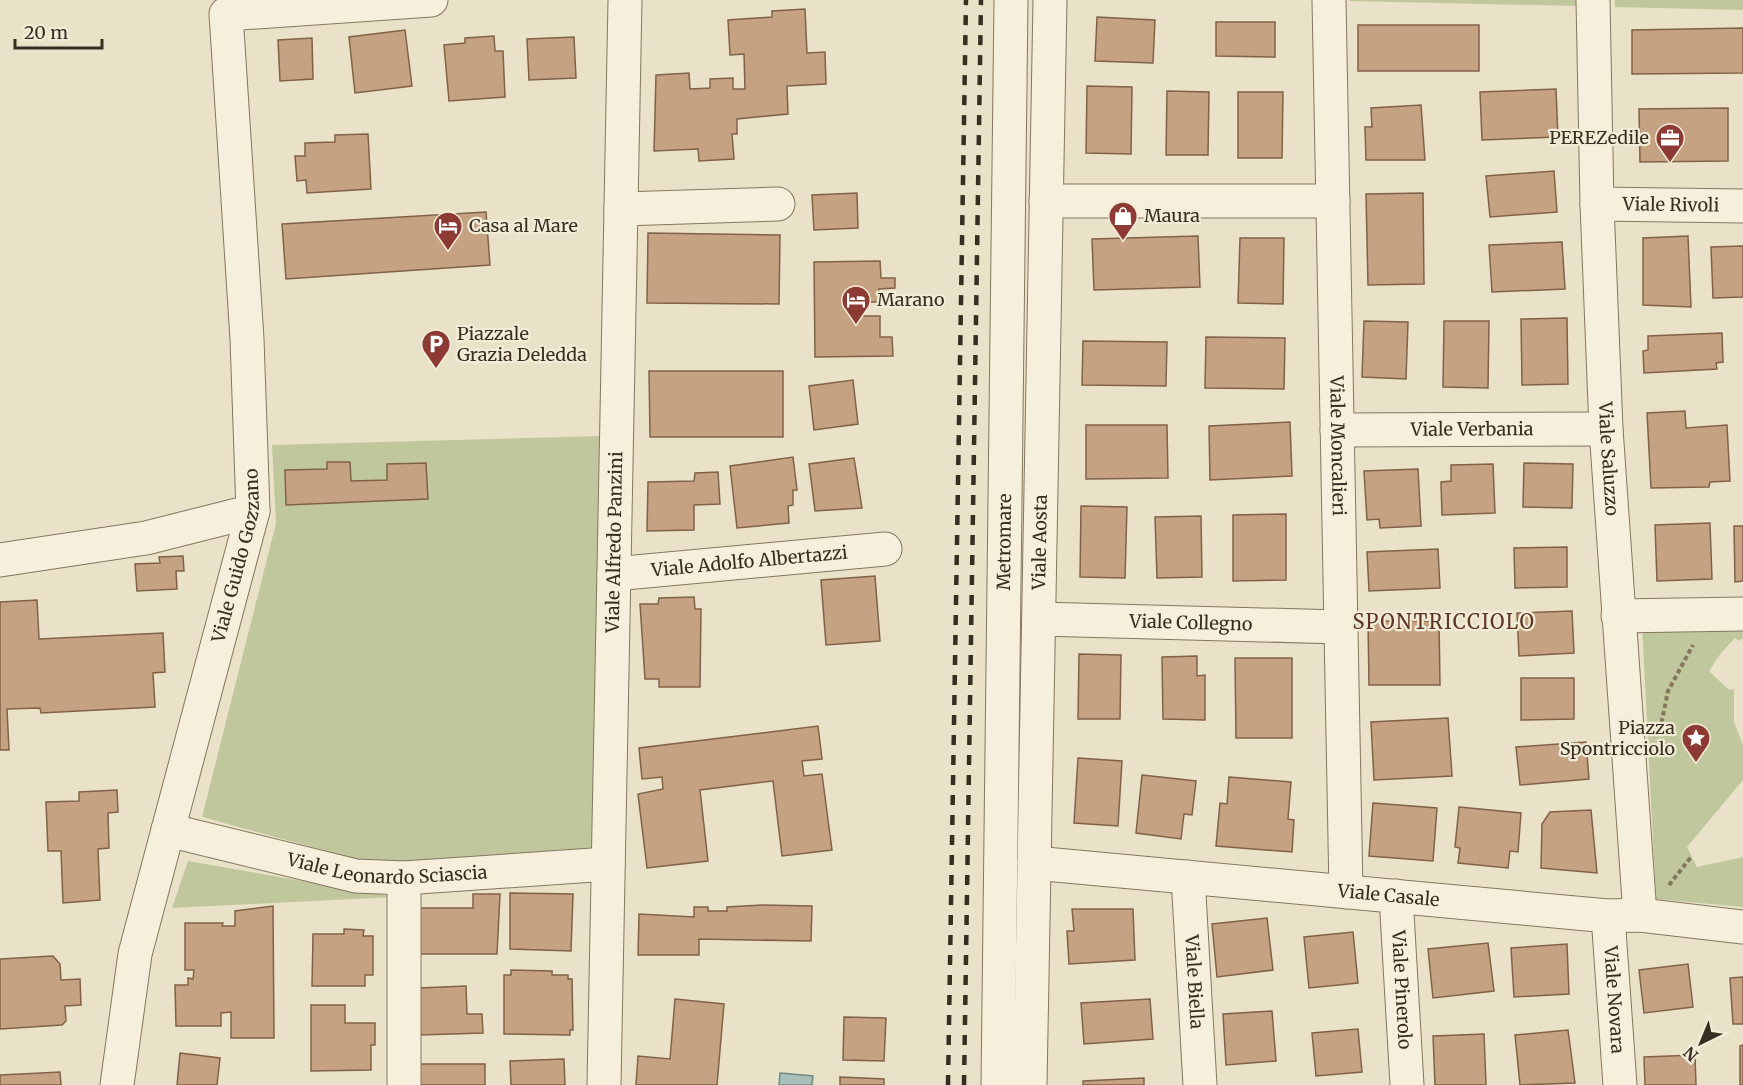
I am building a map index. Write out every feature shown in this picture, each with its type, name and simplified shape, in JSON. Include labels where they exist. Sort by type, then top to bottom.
[{"type":"street","name":"Viale Guido Gozzano","points":[[117,1085],[135,954],[253,511],[247,339],[226,14],[431,0]]},
{"type":"street","name":"Viale Alfredo Panzini","points":[[604,1085],[625,0]]},
{"type":"street","name":"Metromare","points":[[998,1085],[1011,0]]},
{"type":"street","name":"Viale Aosta","points":[[1030,1085],[1050,0]]},
{"type":"street","name":"Viale Moncalieri","points":[[1329,0],[1346,892]]},
{"type":"street","name":"Viale Saluzzo","points":[[1593,0],[1597,204],[1606,429],[1640,915]]},
{"type":"street","points":[[1046,201],[1333,201]]},
{"type":"street","points":[[621,209],[778,204]]},
{"type":"street","name":"Viale Rivoli","points":[[1597,204],[1743,206]]},
{"type":"street","name":"Viale Verbania","points":[[1337,430],[1606,429]]},
{"type":"street","points":[[0,560],[146,538],[253,511]]},
{"type":"street","name":"Viale Adolfo Albertazzi","points":[[614,574],[885,549]]},
{"type":"street","points":[[1618,616],[1743,614]]},
{"type":"street","name":"Viale Collegno","points":[[1039,619],[1341,627]]},
{"type":"street","name":"Viale Leonardo Sciascia","points":[[168,830],[356,876],[404,878],[608,864]]},
{"type":"street","name":"Viale Casale","points":[[1034,863],[1608,916],[1640,915],[1743,927]]},
{"type":"street","name":"Viale Biella","points":[[1188,877],[1200,1085]]},
{"type":"street","points":[[404,878],[404,1085]]},
{"type":"street","name":"Viale Pinerolo","points":[[1396,896],[1407,1085]]},
{"type":"street","name":"Viale Novara","points":[[1608,916],[1620,1085]]},
{"type":"path","points":[[1659,737],[1668,691],[1710,613]]},
{"type":"green space","points":[[1576,0],[1576,6],[1350,1]]},
{"type":"green space","points":[[1615,0],[1743,0],[1743,10],[1615,7]]},
{"type":"green space","points":[[603,436],[595,850],[375,864],[202,817],[276,523],[272,445]]},
{"type":"green space","name":"Piazza Spontricciolo","points":[[1642,625],[1743,626],[1743,638],[1739,641],[1735,638],[1709,671],[1729,690],[1734,689],[1734,722],[1743,745],[1743,780],[1687,847],[1697,867],[1743,857],[1743,907],[1656,899]]},
{"type":"green space","points":[[188,861],[395,897],[172,908]]},
{"type":"water","points":[[780,1073],[813,1076],[812,1085],[779,1085]]},
{"type":"building","points":[[805,9],[807,53],[825,52],[826,84],[787,86],[788,114],[737,119],[737,134],[732,134],[734,159],[699,161],[698,149],[654,151],[656,75],[689,73],[690,89],[710,88],[710,79],[733,78],[733,89],[745,89],[744,54],[730,55],[728,20],[772,17],[772,11]]},
{"type":"building","points":[[1097,17],[1155,20],[1153,63],[1095,61]]},
{"type":"building","points":[[1216,22],[1275,22],[1275,57],[1216,56]]},
{"type":"building","points":[[1358,25],[1479,25],[1479,71],[1358,71]]},
{"type":"building","points":[[1743,28],[1743,73],[1632,74],[1632,30]]},
{"type":"building","points":[[405,30],[412,86],[355,93],[349,37]]},
{"type":"building","points":[[494,36],[495,51],[503,51],[505,97],[449,101],[444,45],[465,43],[465,38]]},
{"type":"building","points":[[574,37],[576,78],[529,80],[527,39]]},
{"type":"building","points":[[312,38],[313,79],[280,81],[278,40]]},
{"type":"building","points":[[1087,86],[1132,87],[1131,154],[1086,153]]},
{"type":"building","points":[[1556,89],[1558,137],[1482,140],[1480,92]]},
{"type":"building","points":[[1167,91],[1209,92],[1208,155],[1166,155]]},
{"type":"building","points":[[1238,92],[1283,92],[1282,158],[1238,158]]},
{"type":"building","points":[[1421,105],[1425,160],[1366,160],[1365,127],[1372,127],[1371,108]]},
{"type":"building","points":[[1728,108],[1728,161],[1640,162],[1639,109]]},
{"type":"building","points":[[368,134],[371,189],[307,193],[306,180],[297,181],[295,156],[305,156],[305,143],[335,142],[335,135]]},
{"type":"building","points":[[1554,171],[1557,212],[1490,217],[1486,176]]},
{"type":"building","points":[[857,193],[858,228],[814,230],[812,195]]},
{"type":"building","points":[[1423,193],[1424,284],[1368,285],[1366,194]]},
{"type":"building","points":[[486,212],[490,265],[286,279],[282,224]]},
{"type":"building","points":[[648,233],[780,235],[779,304],[647,303]]},
{"type":"building","points":[[1198,236],[1200,287],[1094,290],[1092,239]]},
{"type":"building","points":[[1688,236],[1691,307],[1643,305],[1643,238]]},
{"type":"building","points":[[1240,238],[1284,238],[1283,304],[1238,303]]},
{"type":"building","points":[[1562,242],[1565,289],[1492,292],[1489,245]]},
{"type":"building","points":[[1743,246],[1743,297],[1713,298],[1711,247]]},
{"type":"building","points":[[880,261],[881,278],[895,278],[895,288],[879,289],[879,302],[862,302],[862,316],[880,316],[880,337],[892,337],[893,356],[815,357],[814,262]]},
{"type":"building","points":[[1567,318],[1568,384],[1522,385],[1521,319]]},
{"type":"building","points":[[1364,321],[1408,322],[1406,379],[1362,377]]},
{"type":"building","points":[[1444,321],[1489,321],[1488,388],[1443,387]]},
{"type":"building","points":[[1722,333],[1723,362],[1716,363],[1717,369],[1644,373],[1643,351],[1648,350],[1648,336]]},
{"type":"building","points":[[1206,337],[1285,338],[1284,389],[1205,388]]},
{"type":"building","points":[[1083,341],[1167,342],[1166,386],[1082,385]]},
{"type":"building","points":[[649,371],[783,371],[783,437],[650,437]]},
{"type":"building","points":[[853,380],[858,424],[814,430],[809,386]]},
{"type":"building","points":[[1685,411],[1686,428],[1727,425],[1730,481],[1710,482],[1709,487],[1651,488],[1647,413]]},
{"type":"building","points":[[1290,422],[1292,476],[1210,480],[1209,426]]},
{"type":"building","points":[[1086,425],[1167,425],[1168,478],[1086,479]]},
{"type":"building","points":[[793,457],[797,490],[793,490],[793,505],[788,506],[789,523],[737,528],[730,466]]},
{"type":"building","points":[[854,458],[862,508],[815,511],[809,464]]},
{"type":"building","points":[[327,462],[350,462],[351,481],[387,480],[387,464],[426,463],[428,499],[286,505],[285,470],[327,469]]},
{"type":"building","points":[[1524,463],[1573,464],[1572,508],[1523,507]]},
{"type":"building","points":[[1493,464],[1495,513],[1442,515],[1441,482],[1451,481],[1451,465]]},
{"type":"building","points":[[1418,469],[1421,526],[1380,528],[1379,519],[1367,520],[1364,471]]},
{"type":"building","points":[[718,472],[720,504],[694,505],[694,530],[647,531],[648,482],[694,481],[695,473]]},
{"type":"building","points":[[1081,506],[1127,507],[1125,578],[1080,577]]},
{"type":"building","points":[[1286,514],[1286,580],[1233,581],[1233,515]]},
{"type":"building","points":[[1201,516],[1202,577],[1157,578],[1155,517]]},
{"type":"building","points":[[1710,523],[1712,579],[1657,581],[1655,525]]},
{"type":"building","points":[[1734,526],[1743,526],[1743,581],[1735,582]]},
{"type":"building","points":[[1567,547],[1567,587],[1515,588],[1514,548]]},
{"type":"building","points":[[1438,549],[1440,588],[1369,591],[1367,552]]},
{"type":"building","points":[[183,556],[184,571],[176,571],[177,589],[137,591],[135,564],[160,563],[159,557]]},
{"type":"building","points":[[875,576],[880,641],[826,645],[821,580]]},
{"type":"building","points":[[694,597],[695,609],[701,609],[700,687],[659,687],[659,679],[645,679],[640,604],[658,604],[659,598]]},
{"type":"building","points":[[37,600],[39,639],[163,633],[165,672],[153,673],[155,707],[41,713],[40,708],[7,709],[9,750],[0,750],[0,602]]},
{"type":"building","points":[[1572,611],[1574,653],[1519,656],[1517,613]]},
{"type":"building","points":[[1368,621],[1439,621],[1440,685],[1369,685]]},
{"type":"building","points":[[1079,654],[1121,655],[1120,719],[1078,719]]},
{"type":"building","points":[[1197,656],[1197,676],[1205,675],[1205,720],[1163,719],[1162,657]]},
{"type":"building","points":[[1235,658],[1292,658],[1292,738],[1236,738]]},
{"type":"building","points":[[1521,678],[1574,678],[1574,719],[1521,720]]},
{"type":"building","points":[[1448,718],[1452,776],[1374,780],[1371,722]]},
{"type":"building","points":[[818,726],[822,759],[802,761],[804,776],[822,774],[832,850],[782,856],[773,781],[700,790],[708,861],[647,868],[638,794],[663,789],[662,777],[642,779],[639,748]]},
{"type":"building","points":[[1586,742],[1589,779],[1520,785],[1516,747]]},
{"type":"building","points":[[1078,758],[1122,761],[1118,826],[1074,823]]},
{"type":"building","points":[[1142,775],[1196,781],[1192,815],[1184,814],[1181,839],[1136,833]]},
{"type":"building","points":[[1229,777],[1291,782],[1288,819],[1294,820],[1292,852],[1216,846],[1220,803],[1227,804]]},
{"type":"building","points":[[117,790],[118,812],[108,813],[109,848],[98,849],[100,900],[63,903],[61,851],[48,851],[46,802],[79,801],[79,792]]},
{"type":"building","points":[[1373,803],[1437,808],[1433,861],[1369,856]]},
{"type":"building","points":[[1459,807],[1521,813],[1518,852],[1510,851],[1508,868],[1458,863],[1460,848],[1455,847]]},
{"type":"building","points":[[1591,810],[1597,873],[1541,868],[1542,824],[1550,812]]},
{"type":"building","points":[[510,893],[573,894],[571,951],[510,949]]},
{"type":"building","points":[[473,894],[500,894],[497,954],[414,954],[415,908],[473,908]]},
{"type":"building","points":[[273,906],[274,1038],[231,1038],[231,1012],[221,1013],[221,1026],[176,1026],[175,985],[188,985],[188,978],[193,979],[194,970],[185,970],[185,923],[223,923],[222,926],[235,926],[235,911]]},
{"type":"building","points":[[812,906],[811,941],[699,939],[699,955],[638,955],[639,914],[694,917],[694,907],[708,907],[708,911],[727,911],[727,907]]},
{"type":"building","points":[[1072,909],[1133,909],[1135,960],[1069,964],[1067,931],[1074,931]]},
{"type":"building","points":[[1267,918],[1273,970],[1217,977],[1212,924]]},
{"type":"building","points":[[344,929],[364,930],[363,936],[373,936],[373,975],[365,975],[365,986],[312,986],[313,934],[344,934]]},
{"type":"building","points":[[1353,932],[1358,983],[1309,988],[1304,937]]},
{"type":"building","points":[[1488,943],[1494,991],[1433,998],[1428,949]]},
{"type":"building","points":[[1567,944],[1569,994],[1514,997],[1511,948]]},
{"type":"building","points":[[53,956],[60,964],[61,980],[80,979],[81,1005],[65,1006],[66,1021],[62,1025],[0,1029],[0,959]]},
{"type":"building","points":[[1688,964],[1693,1007],[1644,1013],[1639,970]]},
{"type":"building","points":[[511,970],[552,971],[552,975],[568,975],[568,979],[572,979],[573,1030],[570,1030],[570,1035],[504,1034],[504,975],[511,975]]},
{"type":"building","points":[[1743,977],[1743,1024],[1733,1024],[1730,978]]},
{"type":"building","points":[[466,986],[467,1014],[482,1014],[483,1033],[420,1035],[419,988]]},
{"type":"building","points":[[675,999],[724,1004],[717,1085],[636,1085],[638,1056],[670,1059]]},
{"type":"building","points":[[1150,999],[1153,1039],[1084,1044],[1081,1003]]},
{"type":"building","points":[[311,1005],[345,1005],[345,1023],[375,1023],[375,1045],[371,1045],[371,1070],[311,1071]]},
{"type":"building","points":[[1272,1011],[1276,1061],[1226,1065],[1223,1014]]},
{"type":"building","points":[[844,1017],[886,1018],[884,1061],[843,1060]]},
{"type":"building","points":[[1358,1029],[1362,1072],[1316,1076],[1312,1033]]},
{"type":"building","points":[[1568,1030],[1575,1083],[1520,1085],[1515,1035]]},
{"type":"building","points":[[1484,1034],[1486,1085],[1435,1085],[1433,1036]]},
{"type":"building","points":[[1743,1045],[1743,1085],[1740,1085],[1740,1046]]},
{"type":"building","points":[[180,1053],[220,1058],[217,1085],[177,1085]]},
{"type":"building","points":[[1695,1055],[1696,1085],[1645,1085],[1644,1057]]},
{"type":"building","points":[[564,1059],[565,1085],[511,1085],[510,1061]]},
{"type":"building","points":[[419,1064],[485,1064],[485,1085],[419,1085]]},
{"type":"building","points":[[60,1072],[61,1085],[0,1085],[0,1075]]},
{"type":"building","points":[[840,1077],[884,1079],[884,1085],[840,1085]]},
{"type":"building","points":[[1144,1078],[1144,1085],[1083,1085],[1083,1081]]},
{"type":"railway","points":[[948,1085],[966,0]]},
{"type":"railway","points":[[964,1085],[981,0]]},
{"type":"place","name":"PEREZedile","points":[[1670,164]]},
{"type":"place","name":"Maura","points":[[1123,242]]},
{"type":"place","name":"Casa al Mare","points":[[448,252]]},
{"type":"place","name":"Marano","points":[[856,326]]},
{"type":"place","name":"Piazzale Grazia Deledda","points":[[436,370]]},
{"type":"place","name":"Piazza Spontricciolo","points":[[1696,764]]},
{"type":"district","name":"SPONTRICCIOLO","points":[[1444,622]]}]
